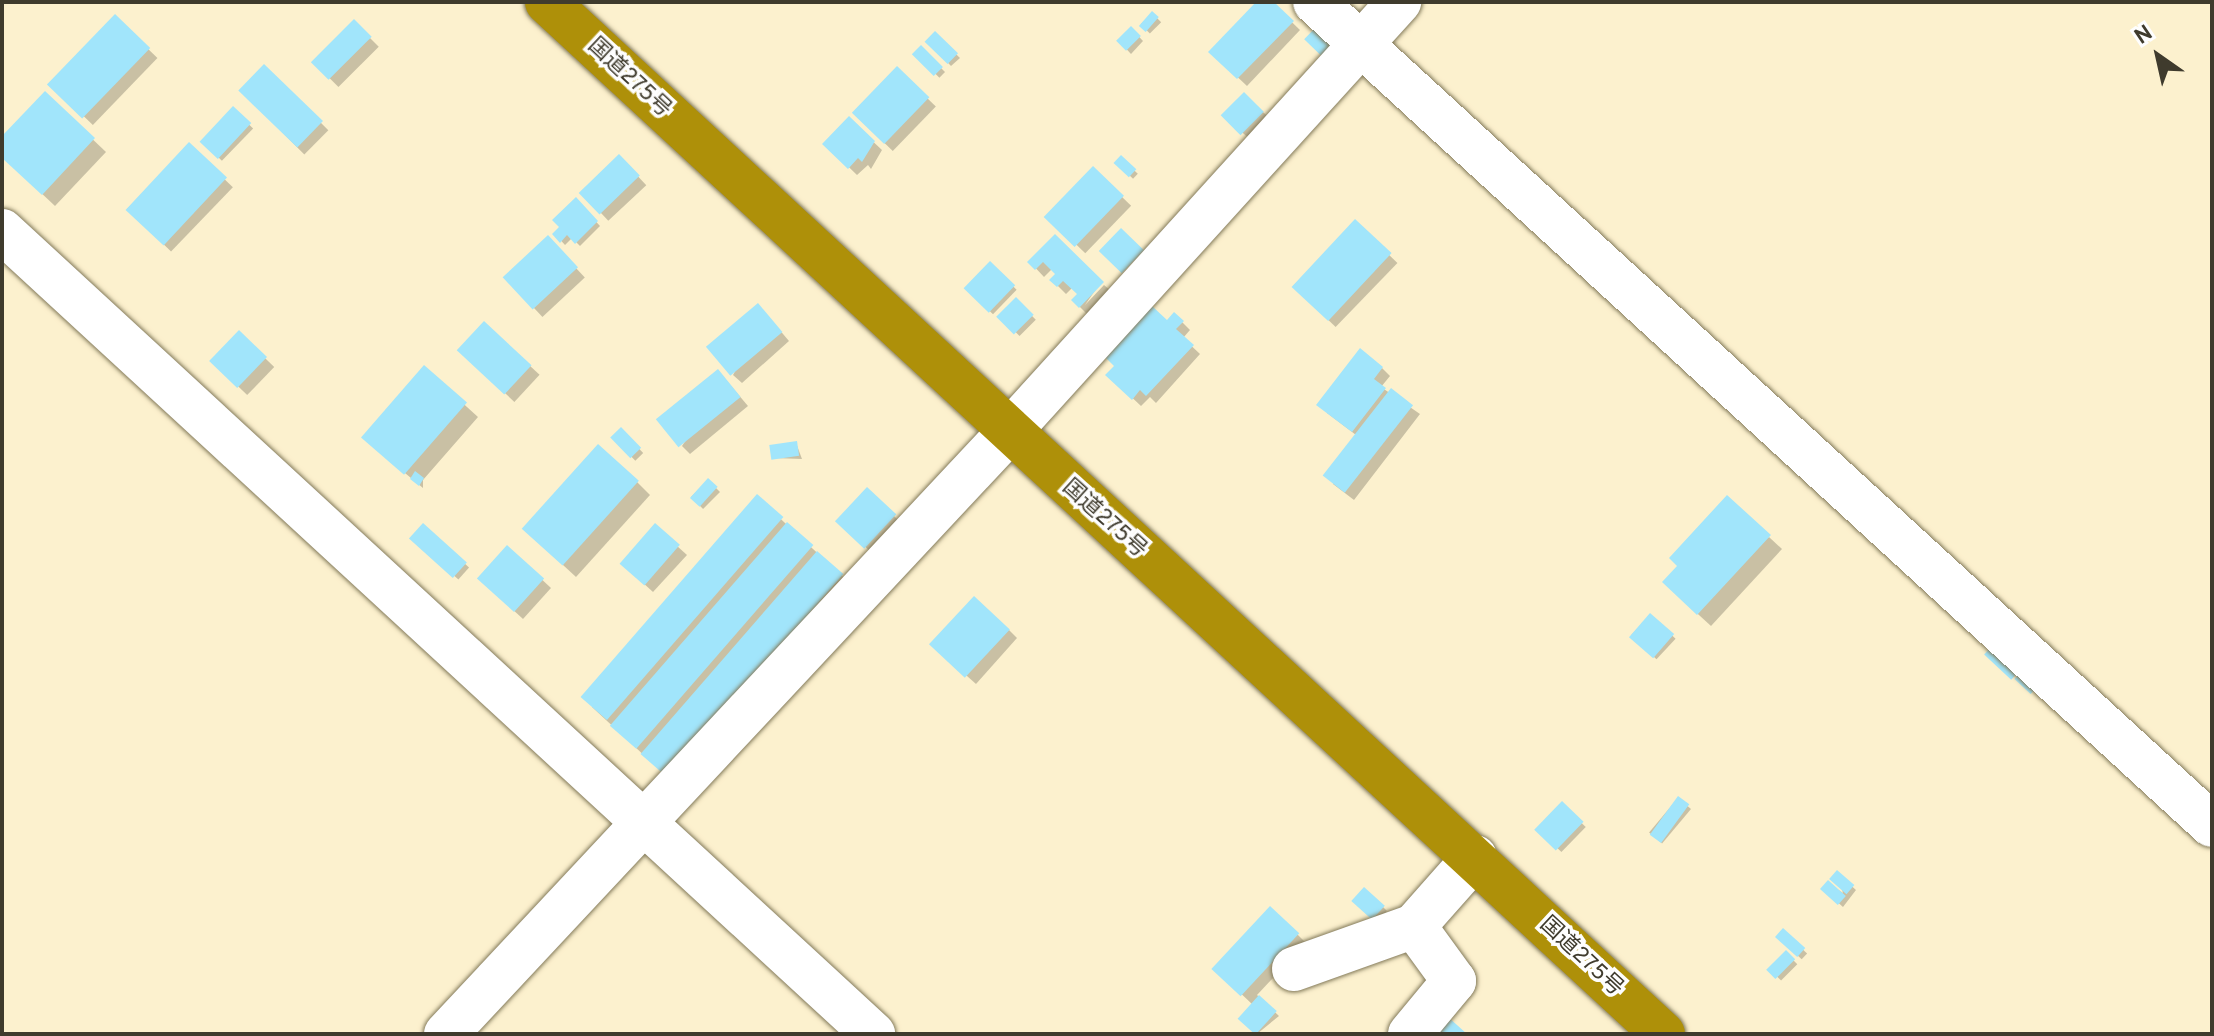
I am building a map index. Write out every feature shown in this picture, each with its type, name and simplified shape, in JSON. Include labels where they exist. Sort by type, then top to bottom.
[{"type":"highway","name":"国道275号","points":[[547,2],[1663,1034]]},
{"type":"street","points":[[1315,2],[2212,825]]},
{"type":"street","points":[[446,1034],[646,824],[1009,432],[1399,2]]},
{"type":"street","points":[[2,231],[873,1034]]},
{"type":"street","points":[[1294,969],[1414,926],[1475,857]]},
{"type":"street","points":[[1410,1034],[1454,981],[1414,926]]},
{"type":"building","points":[[1256,2],[1274,2],[1294,21],[1237,79],[1208,52]]},
{"type":"building","points":[[1152,11],[1159,17],[1146,32],[1139,26]]},
{"type":"building","points":[[115,14],[150,48],[82,119],[47,84]]},
{"type":"building","points":[[354,19],[372,37],[329,80],[311,62]]},
{"type":"building","points":[[1131,26],[1141,36],[1126,51],[1116,41]]},
{"type":"building","points":[[1316,27],[1336,46],[1324,59],[1304,39]]},
{"type":"building","points":[[935,31],[958,53],[948,64],[925,42]]},
{"type":"building","points":[[921,45],[943,67],[934,76],[912,54]]},
{"type":"building","points":[[264,64],[323,121],[297,148],[238,91]]},
{"type":"building","points":[[897,66],[929,97],[884,144],[852,113]]},
{"type":"building","points":[[45,91],[95,138],[42,195],[2,158],[2,136]]},
{"type":"building","points":[[1244,92],[1264,112],[1240,135],[1221,115]]},
{"type":"building","points":[[233,106],[251,123],[218,159],[200,142]]},
{"type":"building","points":[[849,116],[875,141],[862,162],[858,158],[848,169],[822,144]]},
{"type":"building","points":[[189,142],[227,177],[164,245],[126,210]]},
{"type":"building","points":[[619,154],[640,176],[600,214],[579,193]]},
{"type":"building","points":[[1121,155],[1136,169],[1129,177],[1113,163]]},
{"type":"building","points":[[1093,166],[1124,196],[1075,247],[1044,217]]},
{"type":"building","points":[[576,197],[598,221],[575,244],[567,235],[560,243],[552,234],[559,227],[552,220]]},
{"type":"building","points":[[1355,219],[1392,253],[1328,321],[1292,287]]},
{"type":"building","points":[[1121,228],[1144,250],[1122,273],[1099,251]]},
{"type":"building","points":[[1055,234],[1104,282],[1079,308],[1071,300],[1077,294],[1063,281],[1057,287],[1049,280],[1055,274],[1043,262],[1035,270],[1027,262]]},
{"type":"building","points":[[548,235],[578,267],[533,309],[503,277]]},
{"type":"building","points":[[990,261],[1015,285],[989,313],[964,288]]},
{"type":"building","points":[[1016,297],[1034,315],[1014,334],[996,317]]},
{"type":"building","points":[[758,303],[782,332],[730,376],[706,347]]},
{"type":"building","points":[[1152,306],[1167,320],[1174,312],[1184,321],[1176,329],[1194,345],[1146,396],[1140,390],[1132,400],[1105,375],[1114,366],[1105,357]]},
{"type":"building","points":[[484,321],[532,365],[504,395],[457,350]]},
{"type":"building","points":[[239,330],[267,357],[237,388],[209,361]]},
{"type":"building","points":[[1360,348],[1383,367],[1374,379],[1386,388],[1352,432],[1316,405]]},
{"type":"building","points":[[424,365],[467,402],[404,475],[361,437]]},
{"type":"building","points":[[718,369],[741,397],[678,447],[656,419]]},
{"type":"building","points":[[1391,388],[1413,405],[1345,493],[1323,475]]},
{"type":"building","points":[[621,427],[641,448],[630,458],[610,437]]},
{"type":"building","points":[[797,441],[799,456],[771,460],[769,445]]},
{"type":"building","points":[[598,444],[639,481],[563,566],[522,529]]},
{"type":"building","points":[[415,471],[424,478],[419,486],[410,479]]},
{"type":"building","points":[[708,478],[718,487],[700,507],[690,498]]},
{"type":"building","points":[[867,487],[896,514],[864,549],[835,521]]},
{"type":"building","points":[[757,494],[783,517],[607,720],[581,697]]},
{"type":"building","points":[[1727,495],[1771,535],[1697,615],[1662,582],[1677,566],[1669,558]]},
{"type":"building","points":[[787,522],[813,545],[636,749],[610,726]]},
{"type":"building","points":[[423,523],[467,562],[453,578],[409,539]]},
{"type":"building","points":[[655,523],[680,545],[644,585],[620,564]]},
{"type":"building","points":[[507,545],[544,578],[514,612],[477,578]]},
{"type":"building","points":[[817,551],[843,574],[667,777],[641,754]]},
{"type":"building","points":[[974,596],[1010,629],[965,678],[929,644]]},
{"type":"building","points":[[1650,613],[1674,634],[1653,658],[1629,637]]},
{"type":"building","points":[[1993,645],[2020,670],[2011,680],[1984,655]]},
{"type":"building","points":[[2022,671],[2038,686],[2031,694],[2014,679]]},
{"type":"building","points":[[1678,796],[1689,804],[1661,843],[1650,835]]},
{"type":"building","points":[[1562,801],[1584,822],[1556,851],[1534,830]]},
{"type":"building","points":[[1837,870],[1854,885],[1846,894],[1829,879]]},
{"type":"building","points":[[1828,880],[1846,896],[1838,905],[1820,889]]},
{"type":"building","points":[[1364,887],[1385,906],[1372,920],[1351,901]]},
{"type":"building","points":[[1270,906],[1299,933],[1241,996],[1211,969]]},
{"type":"building","points":[[1783,928],[1805,948],[1797,957],[1775,937]]},
{"type":"building","points":[[1786,950],[1795,959],[1775,979],[1766,970]]},
{"type":"building","points":[[1259,995],[1277,1011],[1256,1034],[1238,1019]]},
{"type":"building","points":[[1447,1016],[1467,1034],[1430,1034]]}]
